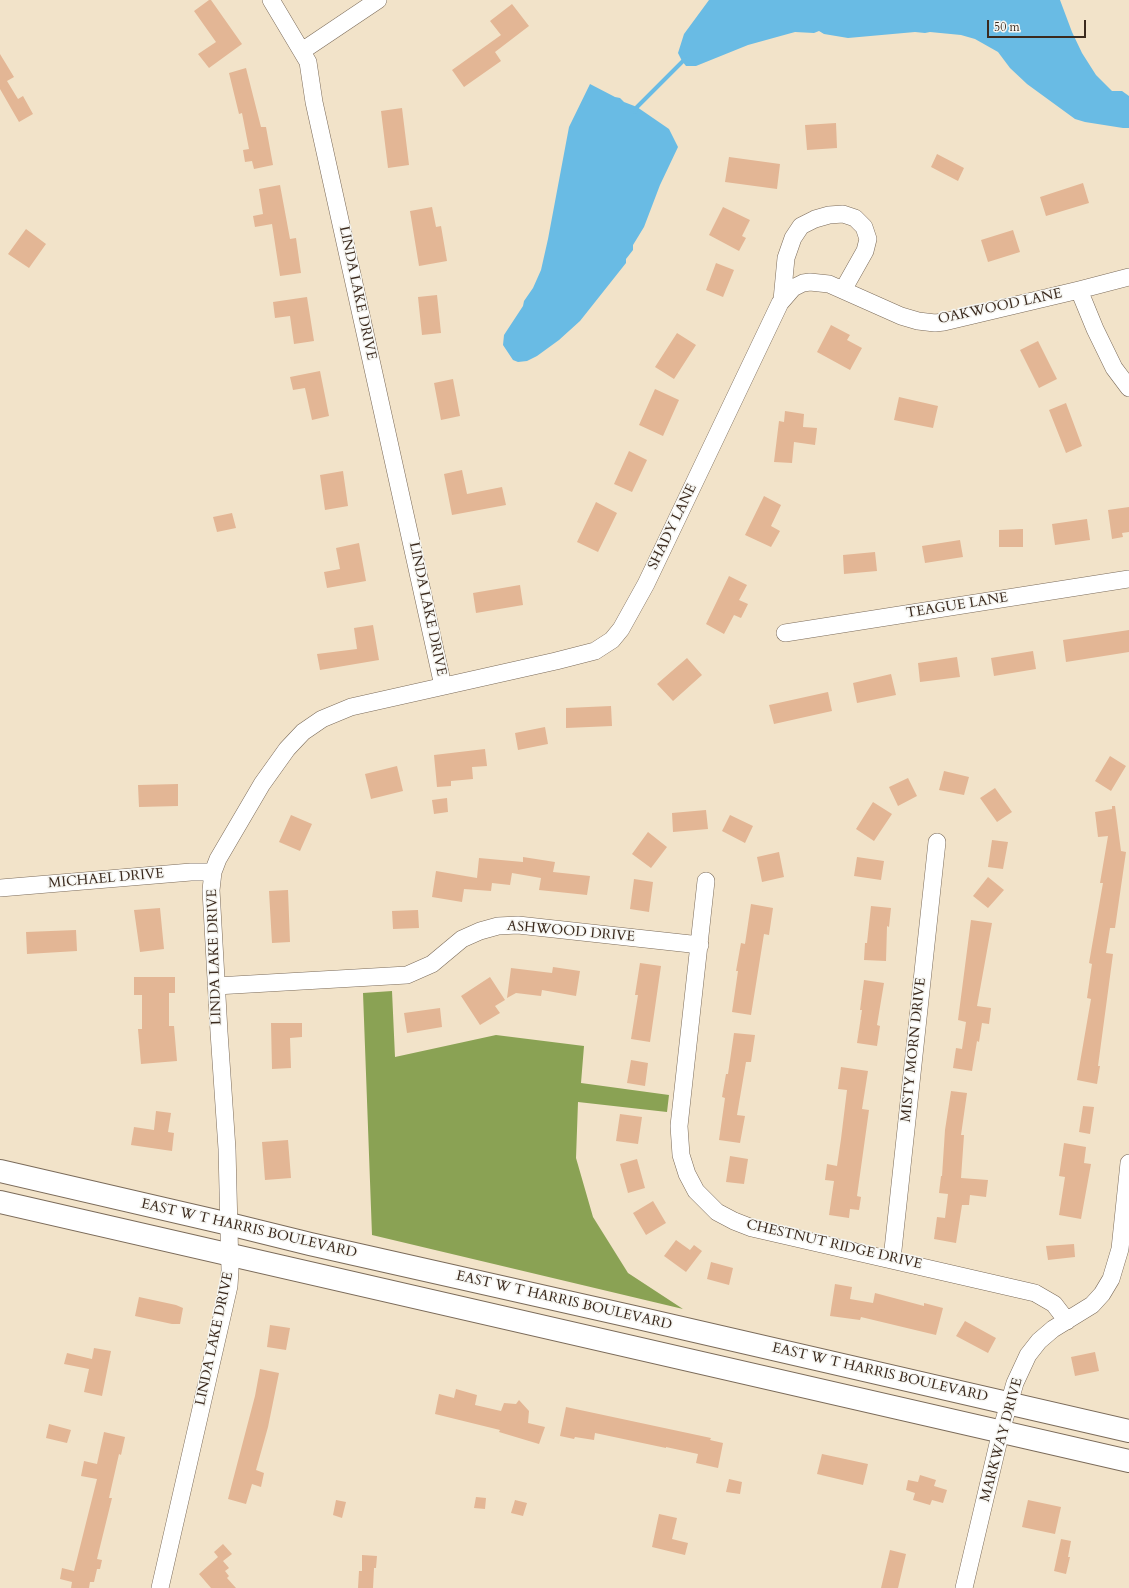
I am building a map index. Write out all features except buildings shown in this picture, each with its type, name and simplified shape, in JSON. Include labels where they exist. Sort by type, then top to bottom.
[{"type":"main road","name":"EAST W T HARRIS BOULEVARD","points":[[0,1171],[318,1246],[1129,1431]]},
{"type":"main road","name":"EAST W T HARRIS BOULEVARD","points":[[0,1202],[1129,1461]]},
{"type":"street","name":"LINDA LAKE DRIVE","points":[[160,1588],[229,1286],[230,1254],[227,1149],[211,890],[213,872],[218,859],[262,784],[287,749],[303,732],[328,715],[351,707],[443,686],[314,102],[308,62],[271,0]]},
{"type":"street","points":[[302,51],[378,0]]},
{"type":"street","points":[[782,300],[786,258],[792,238],[801,226],[815,219],[829,215],[843,214],[855,218],[864,227],[868,239],[865,251],[836,287]]},
{"type":"street","name":"OAKWOOD LANE","points":[[836,287],[901,316],[918,321],[935,323],[1129,277]]},
{"type":"street","name":"SHADY LANE","points":[[443,686],[595,651],[612,640],[621,629],[646,584],[782,300],[788,292],[803,283],[817,282],[836,287]]},
{"type":"street","points":[[1079,290],[1095,329],[1114,368],[1129,388]]},
{"type":"street","name":"TEAGUE LANE","points":[[785,633],[1129,579]]},
{"type":"street","name":"MISTY MORN DRIVE","points":[[892,1259],[937,842]]},
{"type":"street","name":"MICHAEL DRIVE","points":[[0,888],[191,872],[213,872]]},
{"type":"street","name":"CHESTNUT RIDGE DRIVE","points":[[706,881],[679,1126],[681,1155],[687,1174],[696,1191],[717,1212],[740,1224],[752,1228],[1035,1292],[1054,1304],[1067,1321]]},
{"type":"street","name":"ASHWOOD DRIVE","points":[[216,986],[407,975],[432,964],[462,939],[480,931],[498,926],[518,925],[700,945]]},
{"type":"street","name":"MARKWAY DRIVE","points":[[964,1588],[1001,1431],[1015,1383],[1028,1355],[1039,1341],[1053,1329],[1092,1305],[1102,1294],[1111,1278],[1120,1249],[1129,1163]]},
{"type":"green space","points":[[392,991],[395,1057],[496,1035],[584,1046],[581,1083],[669,1095],[667,1112],[578,1102],[576,1158],[593,1217],[628,1273],[683,1309],[372,1235],[363,993]]},
{"type":"water","points":[[709,0],[1060,0],[1082,53],[1096,75],[1112,91],[1122,91],[1129,96],[1129,128],[1085,122],[1075,119],[1027,84],[1010,68],[998,52],[975,39],[961,35],[915,32],[848,38],[824,34],[819,31],[814,33],[795,32],[748,45],[696,66],[686,66],[678,53],[684,34]]},
{"type":"water","points":[[590,84],[615,97],[620,98],[624,102],[637,107],[669,129],[678,147],[660,185],[644,227],[633,245],[633,250],[626,259],[626,263],[580,321],[559,340],[537,356],[527,361],[518,362],[513,360],[503,345],[504,335],[523,306],[524,301],[533,288],[541,270],[569,127]]},
{"type":"waterway","points":[[635,112],[637,107],[685,59]]}]
